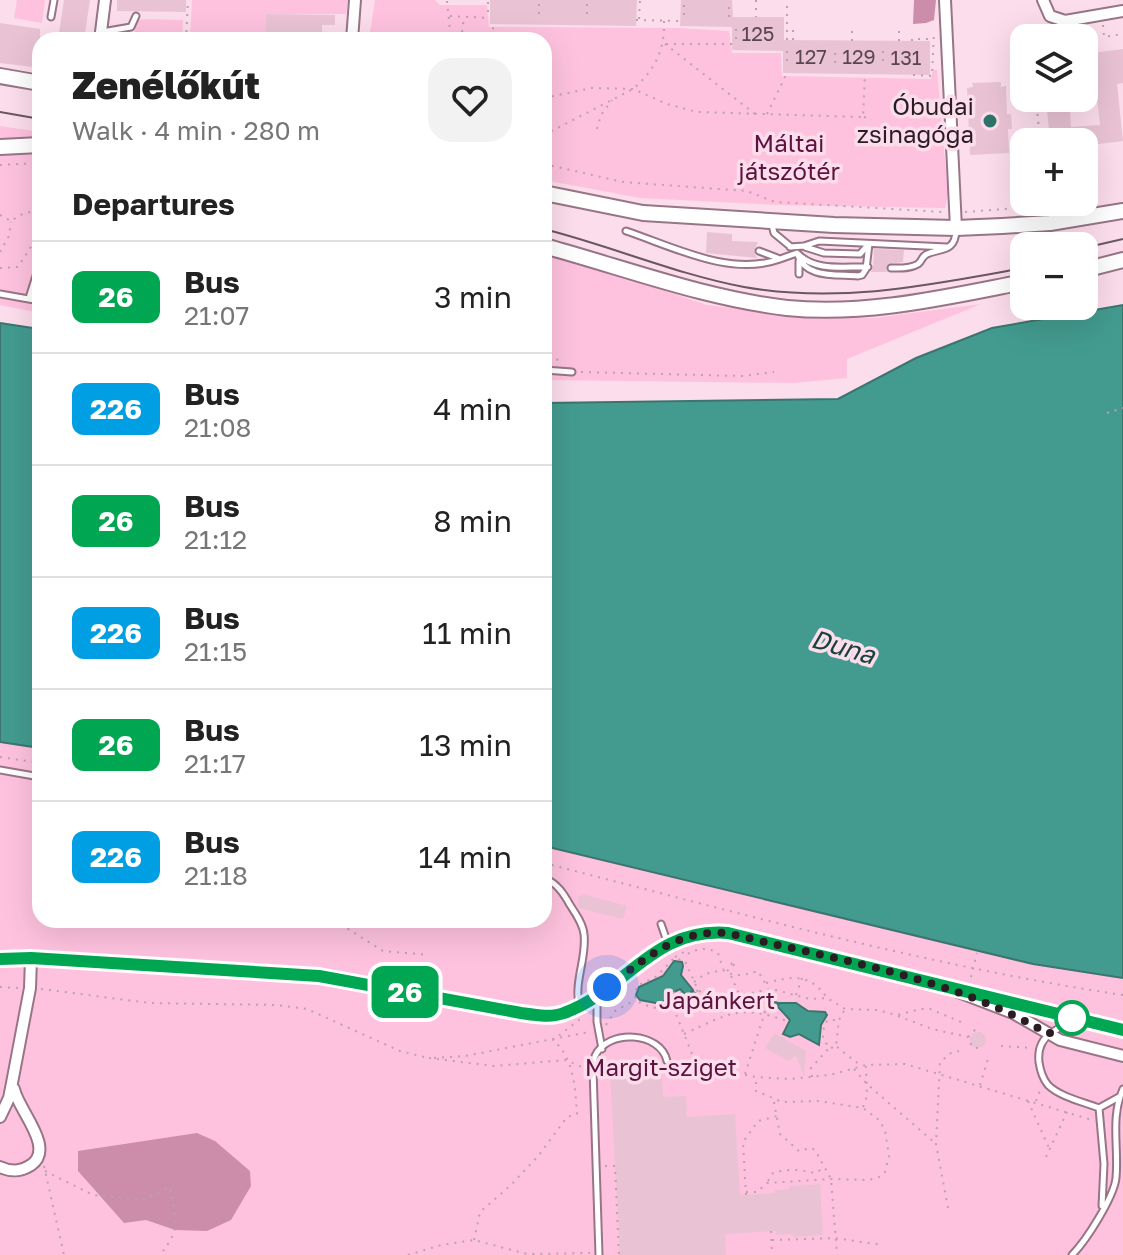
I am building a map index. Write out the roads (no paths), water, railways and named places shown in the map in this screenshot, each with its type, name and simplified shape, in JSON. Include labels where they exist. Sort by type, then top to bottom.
[{"type":"street","points":[[101,32],[105,0]]},
{"type":"street","points":[[353,32],[355,0]]},
{"type":"street","points":[[945,0],[956,228]]},
{"type":"street","points":[[1043,0],[1050,16],[1065,21],[1123,11]]},
{"type":"street","points":[[0,76],[32,82]]},
{"type":"street","points":[[0,147],[32,145]]},
{"type":"street","points":[[552,195],[643,213],[956,228],[1050,223],[1123,211]]},
{"type":"street","points":[[552,248],[693,291],[790,308],[881,308],[1010,285]]},
{"type":"street","points":[[1098,266],[1123,260]]},
{"type":"street","points":[[0,959],[31,958],[319,976],[530,1014],[563,1014],[668,944],[690,934],[728,933],[1122,1032]]},
{"type":"street","points":[[0,1117],[12,1083],[30,988],[31,958]]},
{"type":"street","points":[[966,993],[1013,1013],[1060,1040],[1123,1056]]},
{"type":"street","points":[[0,1167],[10,1171],[24,1169],[36,1161],[40,1149],[38,1136],[19,1106],[12,1083]]},
{"type":"lane","points":[[51,17],[54,0]]},
{"type":"lane","points":[[114,32],[131,27],[136,16]]},
{"type":"lane","points":[[771,221],[774,233],[811,264],[868,267],[869,244]]},
{"type":"lane","points":[[891,268],[915,265],[927,254],[942,251],[955,240],[956,228]]},
{"type":"lane","points":[[626,231],[711,260],[730,263],[764,265],[798,256]]},
{"type":"lane","points":[[790,247],[819,241],[947,247]]},
{"type":"lane","points":[[804,246],[824,253],[860,254],[869,244]]},
{"type":"lane","points":[[759,251],[780,259]]},
{"type":"lane","points":[[798,256],[799,274]]},
{"type":"lane","points":[[29,298],[32,288]]},
{"type":"lane","points":[[0,294],[32,299]]},
{"type":"lane","points":[[552,371],[572,372]]},
{"type":"lane","points":[[0,770],[32,776]]},
{"type":"lane","points":[[552,882],[564,895],[582,926],[584,948],[576,990],[579,1006]]},
{"type":"lane","points":[[661,924],[668,944]]},
{"type":"lane","points":[[597,994],[597,1030],[602,1049]]},
{"type":"lane","points":[[1093,1024],[1066,1026],[1048,1034],[1038,1049],[1039,1067],[1047,1084],[1074,1099],[1099,1108],[1119,1097]]},
{"type":"lane","points":[[599,1254],[595,1055],[615,1040],[627,1037],[656,1043],[665,1052],[667,1061]]},
{"type":"lane","points":[[1072,1255],[1116,1180],[1115,1136],[1119,1097],[1123,1089]]},
{"type":"lane","points":[[1099,1108],[1104,1205]]},
{"type":"water","name":"Duna","points":[[1123,305],[1123,978],[1033,964],[552,848],[552,403],[838,399],[916,358],[992,328],[1038,320],[1098,320],[1098,309]]},
{"type":"water","points":[[0,323],[32,328],[32,747],[0,742]]},
{"type":"water","points":[[674,961],[682,962],[681,975],[693,990],[688,997],[680,989],[661,1004],[640,1000],[636,995],[639,987],[663,976]]},
{"type":"water","points":[[779,1003],[796,1003],[808,1011],[825,1012],[827,1015],[821,1025],[819,1045],[799,1034],[790,1037],[783,1034],[790,1020],[777,1006]]},
{"type":"waterway","points":[[692,992],[711,1006],[751,999],[778,1004]]},
{"type":"tram line","points":[[0,112],[32,118]]},
{"type":"tram line","points":[[552,231],[693,275],[780,292],[815,294],[885,290],[1010,271]]},
{"type":"tram line","points":[[1098,245],[1123,239]]},
{"type":"place","name":"Óbudai zsinagóga","points":[[990,121]]},
{"type":"park label","name":"Máltai játszótér","points":[[789,158]]},
{"type":"park label","name":"Japánkert","points":[[717,1001]]},
{"type":"park label","name":"Margit-sziget","points":[[661,1068]]}]
